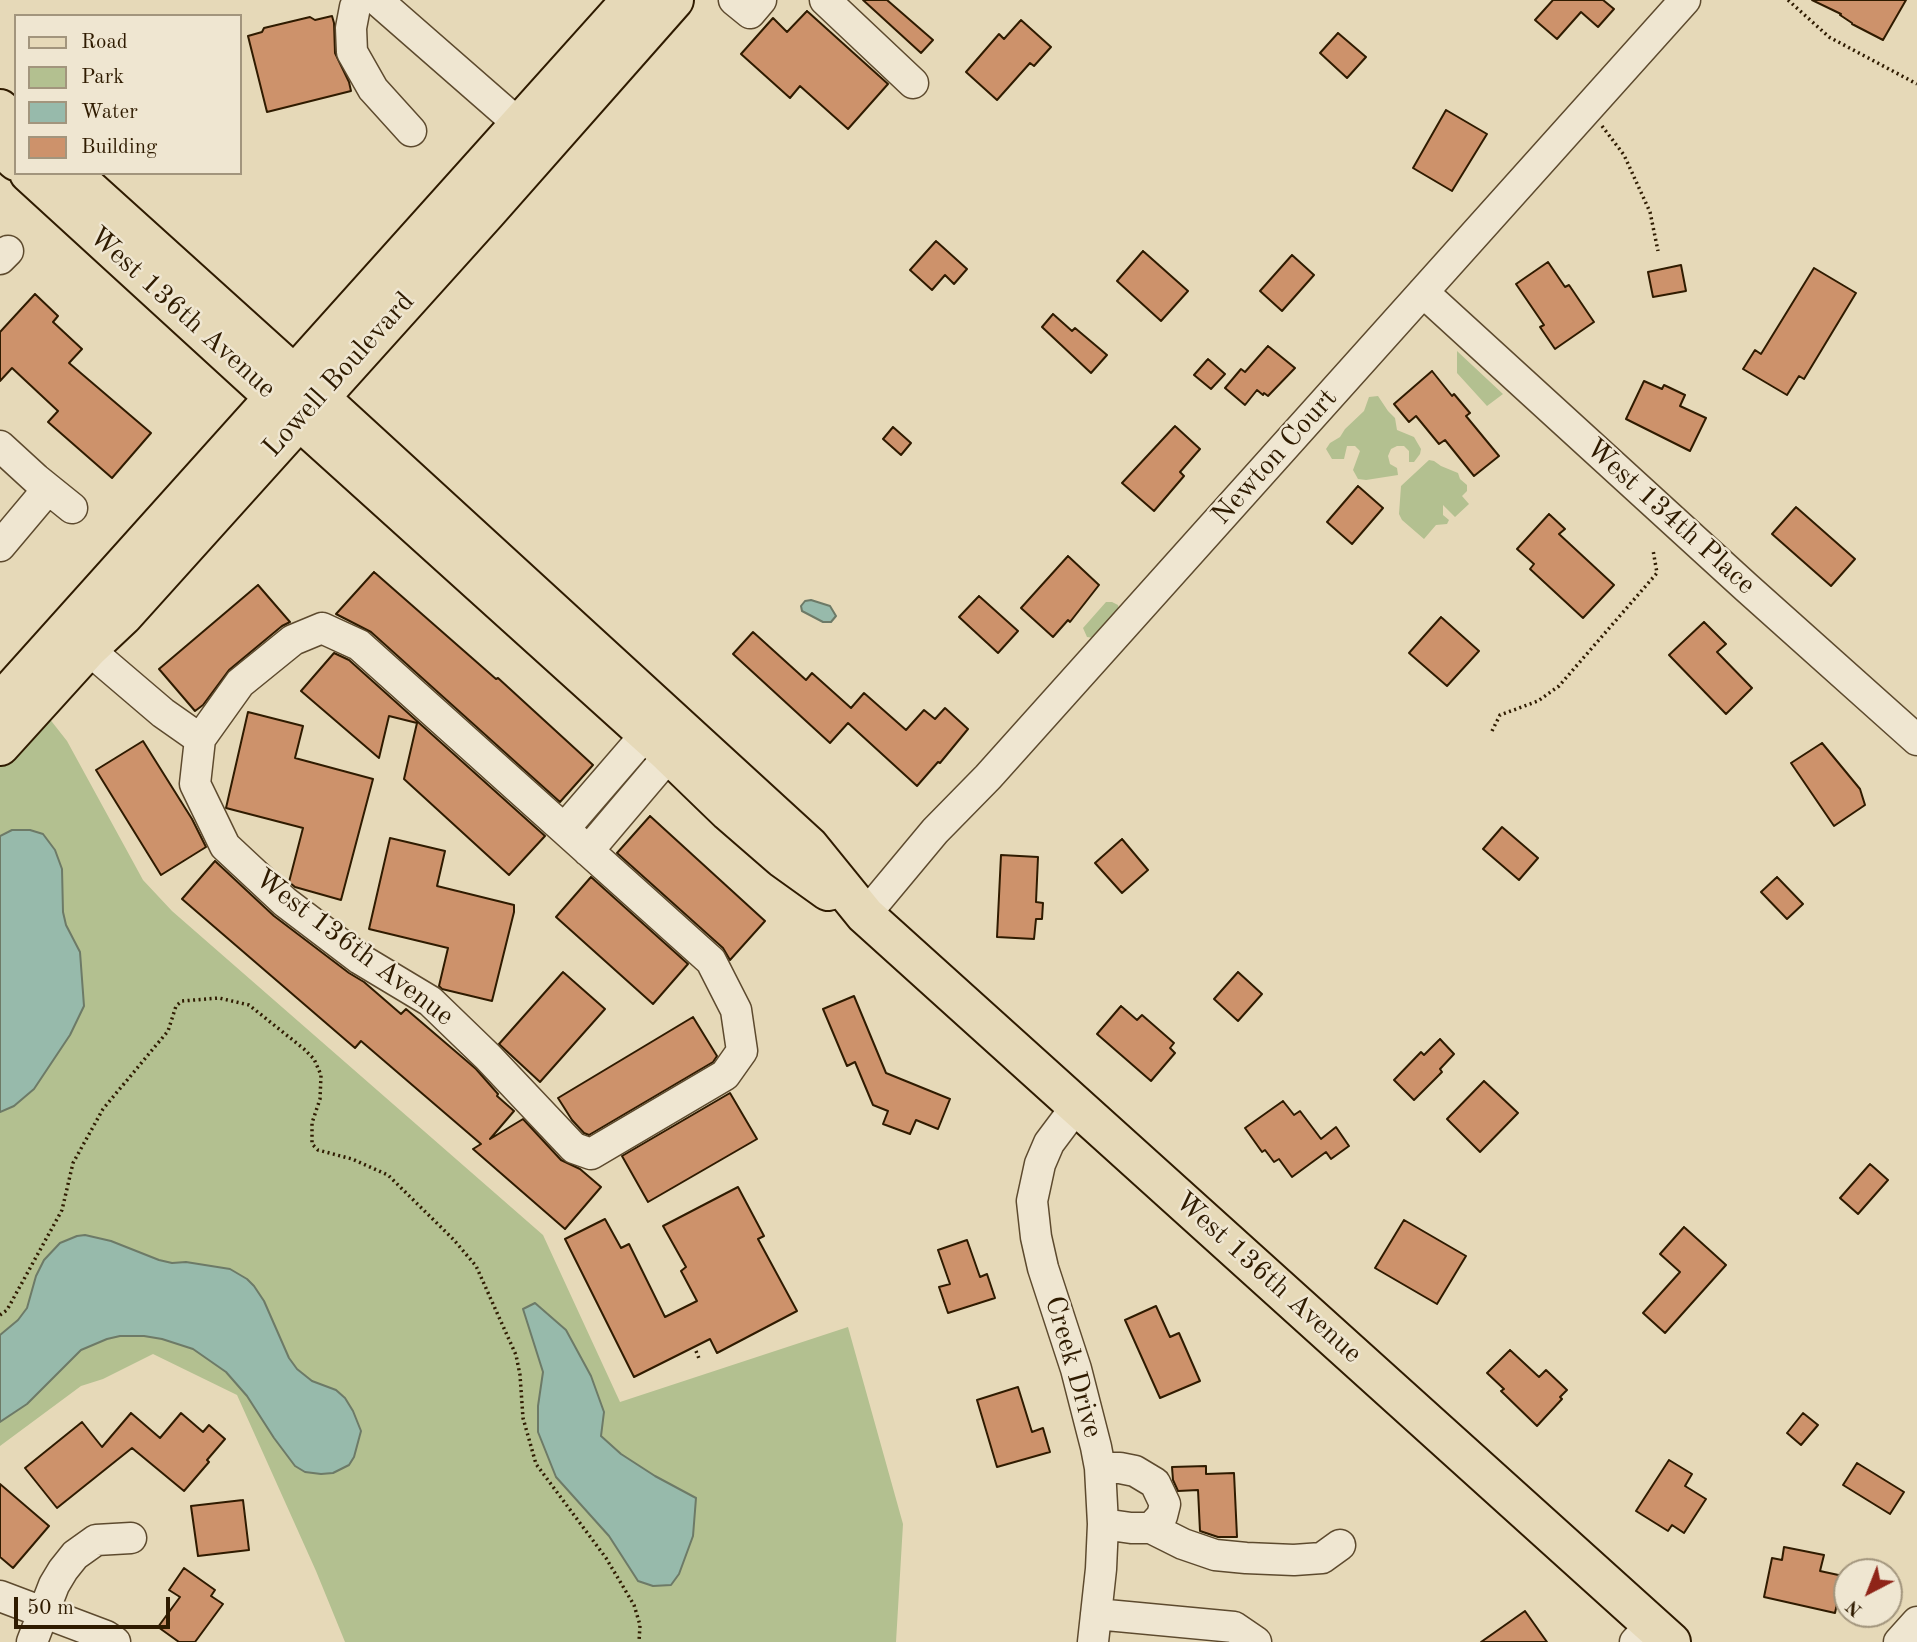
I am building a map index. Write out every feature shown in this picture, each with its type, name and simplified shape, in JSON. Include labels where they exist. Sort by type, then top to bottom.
[{"type":"main road","name":"Lowell Boulevard","points":[[0,746],[88,649],[123,616],[297,397],[520,125],[657,2]]},
{"type":"main road","name":"Lowell Boulevard","points":[[0,703],[297,397],[495,203],[657,2]]},
{"type":"main road","points":[[0,109],[14,122]]},
{"type":"main road","points":[[0,146],[14,159]]},
{"type":"main road","name":"West 136th Avenue","points":[[31,175],[297,397]]},
{"type":"main road","name":"West 136th Avenue","points":[[73,175],[297,397],[667,734],[729,812],[815,883],[866,915],[1080,1108],[1653,1636]]},
{"type":"street","points":[[358,0],[351,27],[352,52],[373,89],[411,131]]},
{"type":"street","points":[[377,0],[520,125]]},
{"type":"street","points":[[734,0],[750,13],[761,0]]},
{"type":"street","points":[[825,0],[913,83]]},
{"type":"street","name":"Newton Court","points":[[866,915],[935,831],[988,777],[1685,0]]},
{"type":"street","name":"West 134th Place","points":[[1423,292],[1917,740]]},
{"type":"street","points":[[0,446],[72,508]]},
{"type":"street","points":[[0,546],[48,489]]},
{"type":"street","name":"West 136th Avenue","points":[[322,628],[359,645],[564,829],[711,961],[736,1010],[743,1051],[726,1075],[590,1154],[574,1148],[488,1057],[430,1001],[360,959],[285,902],[225,846],[195,784],[200,739],[240,683],[293,640],[322,628]]},
{"type":"street","points":[[88,649],[163,713],[200,739]]},
{"type":"street","points":[[564,829],[667,734]]},
{"type":"street","points":[[588,851],[667,734]]},
{"type":"street","name":"Creek Drive","points":[[1080,1108],[1067,1119],[1049,1143],[1040,1164],[1032,1202],[1043,1268],[1076,1369],[1100,1468],[1103,1524],[1099,1634]]},
{"type":"street","points":[[1100,1468],[1135,1471],[1155,1483],[1165,1504],[1162,1516],[1151,1528]]},
{"type":"street","points":[[1103,1524],[1151,1528],[1183,1544],[1215,1555],[1246,1558],[1322,1558],[1340,1545]]},
{"type":"street","points":[[32,1642],[54,1585],[75,1555],[96,1540],[131,1538]]},
{"type":"street","points":[[0,1596],[106,1636],[115,1642]]},
{"type":"street","points":[[1899,1642],[1917,1622]]},
{"type":"street","points":[[1099,1634],[1234,1628],[1256,1642]]},
{"type":"path","points":[[1788,0],[1829,37],[1917,84]]},
{"type":"path","points":[[1586,111],[1605,129],[1623,155],[1650,212],[1658,251]]},
{"type":"path","points":[[1492,731],[1500,715],[1538,701],[1559,686],[1657,573],[1653,550]]},
{"type":"path","points":[[0,1315],[7,1310],[62,1210],[73,1163],[103,1109],[168,1031],[176,1006],[182,1001],[219,998],[249,1005],[314,1059],[321,1075],[320,1099],[312,1122],[312,1143],[318,1150],[352,1159],[388,1175],[454,1240],[476,1266],[516,1355],[523,1418],[536,1464],[606,1558],[634,1605],[640,1625],[639,1642]]},
{"type":"path","points":[[696,1351],[700,1361]]},
{"type":"green space","points":[[1457,351],[1503,394],[1487,406],[1457,373]]},
{"type":"green space","points":[[1378,396],[1395,418],[1397,430],[1414,437],[1421,449],[1420,454],[1414,462],[1409,462],[1409,451],[1404,446],[1397,446],[1391,449],[1388,456],[1390,464],[1397,468],[1398,475],[1358,479],[1353,470],[1360,451],[1355,446],[1347,446],[1344,459],[1332,459],[1326,449],[1364,411],[1369,397]]},
{"type":"green space","points":[[1429,460],[1458,473],[1467,485],[1467,491],[1462,496],[1469,504],[1455,517],[1443,505],[1443,515],[1449,520],[1447,524],[1436,525],[1424,539],[1402,520],[1399,514],[1401,486]]},
{"type":"green space","points":[[1106,602],[1118,605],[1119,611],[1094,638],[1087,637],[1083,628]]},
{"type":"green space","points":[[45,713],[67,741],[143,880],[172,911],[543,1235],[620,1402],[848,1327],[903,1524],[896,1642],[345,1642],[237,1395],[153,1354],[103,1379],[81,1386],[0,1446],[0,763]]},
{"type":"water","points":[[811,600],[830,606],[836,616],[831,622],[823,622],[802,611],[801,606],[805,601]]},
{"type":"water","points":[[12,830],[30,830],[43,834],[55,850],[62,869],[66,925],[80,952],[84,1006],[70,1035],[34,1089],[14,1106],[0,1112],[0,836]]},
{"type":"water","points":[[85,1235],[111,1241],[159,1260],[230,1269],[247,1279],[264,1301],[289,1358],[297,1369],[312,1381],[336,1390],[353,1411],[361,1431],[349,1465],[333,1473],[321,1474],[305,1472],[295,1466],[247,1396],[226,1372],[193,1349],[144,1336],[120,1336],[81,1350],[27,1404],[0,1422],[0,1335],[18,1320],[27,1308],[36,1276],[44,1260],[60,1243]]},
{"type":"water","points":[[535,1303],[566,1330],[591,1376],[604,1412],[601,1436],[621,1454],[696,1498],[693,1536],[679,1574],[671,1585],[653,1586],[638,1581],[609,1536],[556,1477],[538,1432],[538,1406],[543,1372],[523,1309]]},
{"type":"building","points":[[863,0],[887,0],[933,40],[921,53]]},
{"type":"building","points":[[1553,0],[1603,0],[1614,9],[1598,27],[1581,12],[1557,39],[1535,20]]},
{"type":"building","points":[[1812,0],[1906,0],[1883,40]]},
{"type":"building","points":[[807,11],[888,84],[848,129],[800,86],[790,98],[741,54],[773,18],[787,32]]},
{"type":"building","points":[[332,16],[335,53],[351,91],[267,112],[248,36],[262,32],[264,28],[310,17],[315,20]]},
{"type":"building","points":[[1021,20],[1051,47],[1034,66],[1030,63],[997,100],[966,72],[999,34],[1004,39]]},
{"type":"building","points":[[1338,33],[1366,57],[1347,78],[1320,53]]},
{"type":"building","points":[[1446,110],[1487,134],[1452,191],[1413,168]]},
{"type":"building","points":[[936,241],[967,269],[954,284],[945,275],[932,290],[910,270]]},
{"type":"building","points":[[1143,251],[1188,291],[1161,321],[1117,281]]},
{"type":"building","points":[[1292,255],[1314,275],[1282,311],[1260,291]]},
{"type":"building","points":[[1548,262],[1565,287],[1569,285],[1594,322],[1555,349],[1540,327],[1544,325],[1516,284]]},
{"type":"building","points":[[1681,265],[1686,291],[1653,297],[1648,272]]},
{"type":"building","points":[[1814,268],[1856,293],[1804,379],[1799,376],[1787,395],[1743,369],[1755,350],[1761,354]]},
{"type":"building","points":[[35,294],[58,316],[53,322],[82,349],[69,363],[151,433],[112,478],[48,422],[58,411],[12,368],[0,381],[0,332]]},
{"type":"building","points":[[1053,314],[1072,331],[1075,328],[1107,355],[1091,373],[1042,327]]},
{"type":"building","points":[[1268,346],[1295,368],[1268,396],[1257,390],[1245,405],[1225,388],[1241,369],[1245,372]]},
{"type":"building","points":[[1208,359],[1225,374],[1211,389],[1194,375]]},
{"type":"building","points":[[1432,371],[1470,413],[1466,416],[1499,456],[1474,476],[1445,440],[1439,444],[1416,416],[1409,422],[1394,404]]},
{"type":"building","points":[[1644,381],[1662,389],[1664,385],[1685,395],[1680,406],[1706,418],[1690,451],[1626,419]]},
{"type":"building","points":[[1175,426],[1200,449],[1180,472],[1184,476],[1154,511],[1122,483]]},
{"type":"building","points":[[893,427],[911,443],[901,455],[883,439]]},
{"type":"building","points":[[1358,486],[1383,508],[1352,544],[1327,522]]},
{"type":"building","points":[[1796,507],[1855,559],[1831,586],[1772,534]]},
{"type":"building","points":[[1549,514],[1565,529],[1559,534],[1614,585],[1583,618],[1530,569],[1534,564],[1517,549]]},
{"type":"building","points":[[1068,556],[1099,585],[1070,622],[1068,620],[1053,637],[1021,608]]},
{"type":"building","points":[[374,572],[498,678],[593,765],[560,802],[371,632],[336,614]]},
{"type":"building","points":[[258,585],[290,622],[229,670],[203,705],[195,711],[159,669]]},
{"type":"building","points":[[979,596],[1018,631],[998,653],[959,617]]},
{"type":"building","points":[[1441,617],[1479,651],[1447,686],[1409,653]]},
{"type":"building","points":[[1704,622],[1726,644],[1717,652],[1752,688],[1726,714],[1669,655]]},
{"type":"building","points":[[753,632],[806,680],[812,673],[851,708],[864,693],[906,730],[924,710],[935,719],[945,708],[968,729],[917,786],[848,723],[830,743],[733,654]]},
{"type":"building","points":[[334,653],[349,660],[545,836],[509,875],[404,779],[417,723],[389,716],[379,758],[301,691]]},
{"type":"building","points":[[248,712],[303,726],[295,758],[373,779],[341,900],[295,887],[289,882],[303,828],[226,808]]},
{"type":"building","points":[[143,741],[192,819],[206,847],[161,875],[96,770]]},
{"type":"building","points":[[1822,743],[1860,789],[1865,805],[1834,826],[1791,763]]},
{"type":"building","points":[[650,816],[765,921],[730,960],[723,948],[617,853]]},
{"type":"building","points":[[1502,827],[1538,858],[1519,880],[1483,849]]},
{"type":"building","points":[[390,838],[445,851],[437,886],[514,905],[492,1001],[439,986],[448,948],[369,929]]},
{"type":"building","points":[[1122,839],[1148,870],[1122,893],[1095,863]]},
{"type":"building","points":[[1001,855],[1038,857],[1036,902],[1043,903],[1042,919],[1036,919],[1034,939],[997,937]]},
{"type":"building","points":[[215,861],[274,916],[364,982],[401,1014],[406,1009],[476,1069],[497,1096],[514,1111],[490,1139],[523,1119],[561,1160],[580,1169],[601,1187],[565,1229],[473,1149],[481,1144],[361,1041],[355,1048],[182,899]]},
{"type":"building","points":[[591,877],[688,964],[653,1004],[556,917]]},
{"type":"building","points":[[1777,877],[1803,904],[1787,919],[1761,892]]},
{"type":"building","points":[[563,972],[605,1009],[540,1082],[499,1044]]},
{"type":"building","points":[[1238,972],[1262,994],[1238,1021],[1214,999]]},
{"type":"building","points":[[854,996],[886,1073],[950,1099],[938,1129],[916,1120],[910,1134],[883,1124],[888,1111],[873,1105],[855,1062],[847,1066],[823,1009]]},
{"type":"building","points":[[1121,1006],[1137,1020],[1142,1015],[1174,1043],[1170,1048],[1175,1053],[1151,1081],[1097,1034]]},
{"type":"building","points":[[693,1017],[717,1056],[713,1062],[589,1135],[584,1133],[558,1098]]},
{"type":"building","points":[[1440,1039],[1454,1054],[1440,1069],[1442,1072],[1414,1100],[1394,1080],[1421,1052],[1424,1055]]},
{"type":"building","points":[[1484,1081],[1518,1113],[1480,1152],[1447,1119]]},
{"type":"building","points":[[730,1093],[757,1139],[648,1202],[622,1156]]},
{"type":"building","points":[[1283,1101],[1294,1115],[1300,1111],[1321,1139],[1336,1127],[1349,1146],[1331,1159],[1326,1152],[1292,1177],[1279,1159],[1274,1162],[1265,1150],[1262,1152],[1245,1128]]},
{"type":"building","points":[[1870,1164],[1888,1180],[1858,1214],[1840,1198]]},
{"type":"building","points":[[738,1187],[764,1236],[758,1239],[797,1311],[717,1353],[710,1339],[634,1377],[565,1239],[605,1219],[621,1248],[629,1244],[665,1317],[697,1301],[681,1271],[686,1267],[663,1226]]},
{"type":"building","points":[[1404,1220],[1466,1256],[1437,1304],[1375,1268]]},
{"type":"building","points":[[1684,1227],[1726,1265],[1665,1333],[1643,1313],[1680,1272],[1660,1254]]},
{"type":"building","points":[[967,1240],[980,1277],[987,1274],[995,1298],[948,1313],[939,1287],[950,1284],[938,1250]]},
{"type":"building","points":[[1156,1306],[1170,1337],[1179,1333],[1200,1381],[1160,1398],[1125,1320]]},
{"type":"building","points":[[1510,1350],[1539,1377],[1546,1370],[1567,1390],[1537,1426],[1501,1391],[1504,1389],[1487,1373]]},
{"type":"building","points":[[1018,1387],[1032,1432],[1043,1428],[1050,1452],[997,1467],[977,1400]]},
{"type":"building","points":[[131,1413],[160,1438],[181,1413],[203,1432],[209,1425],[225,1439],[184,1491],[132,1448],[57,1508],[25,1468],[82,1422],[102,1447]]},
{"type":"building","points":[[1803,1413],[1818,1425],[1801,1445],[1787,1433]]},
{"type":"building","points":[[1669,1460],[1692,1474],[1685,1486],[1706,1499],[1684,1533],[1672,1525],[1668,1531],[1636,1511]]},
{"type":"building","points":[[1857,1463],[1904,1492],[1890,1514],[1843,1485]]},
{"type":"building","points":[[1206,1466],[1206,1474],[1234,1473],[1237,1537],[1218,1537],[1200,1531],[1198,1490],[1178,1491],[1173,1480],[1172,1467]]},
{"type":"building","points":[[0,1484],[49,1526],[13,1568],[0,1557]]},
{"type":"building","points":[[243,1500],[249,1550],[198,1556],[191,1506]]},
{"type":"building","points":[[1784,1547],[1824,1555],[1820,1571],[1833,1574],[1833,1613],[1764,1597],[1772,1558],[1782,1560]]},
{"type":"building","points":[[184,1568],[215,1590],[211,1596],[223,1604],[195,1642],[179,1642],[158,1627],[180,1597],[169,1590]]},
{"type":"building","points":[[1525,1611],[1547,1642],[1481,1642]]}]
